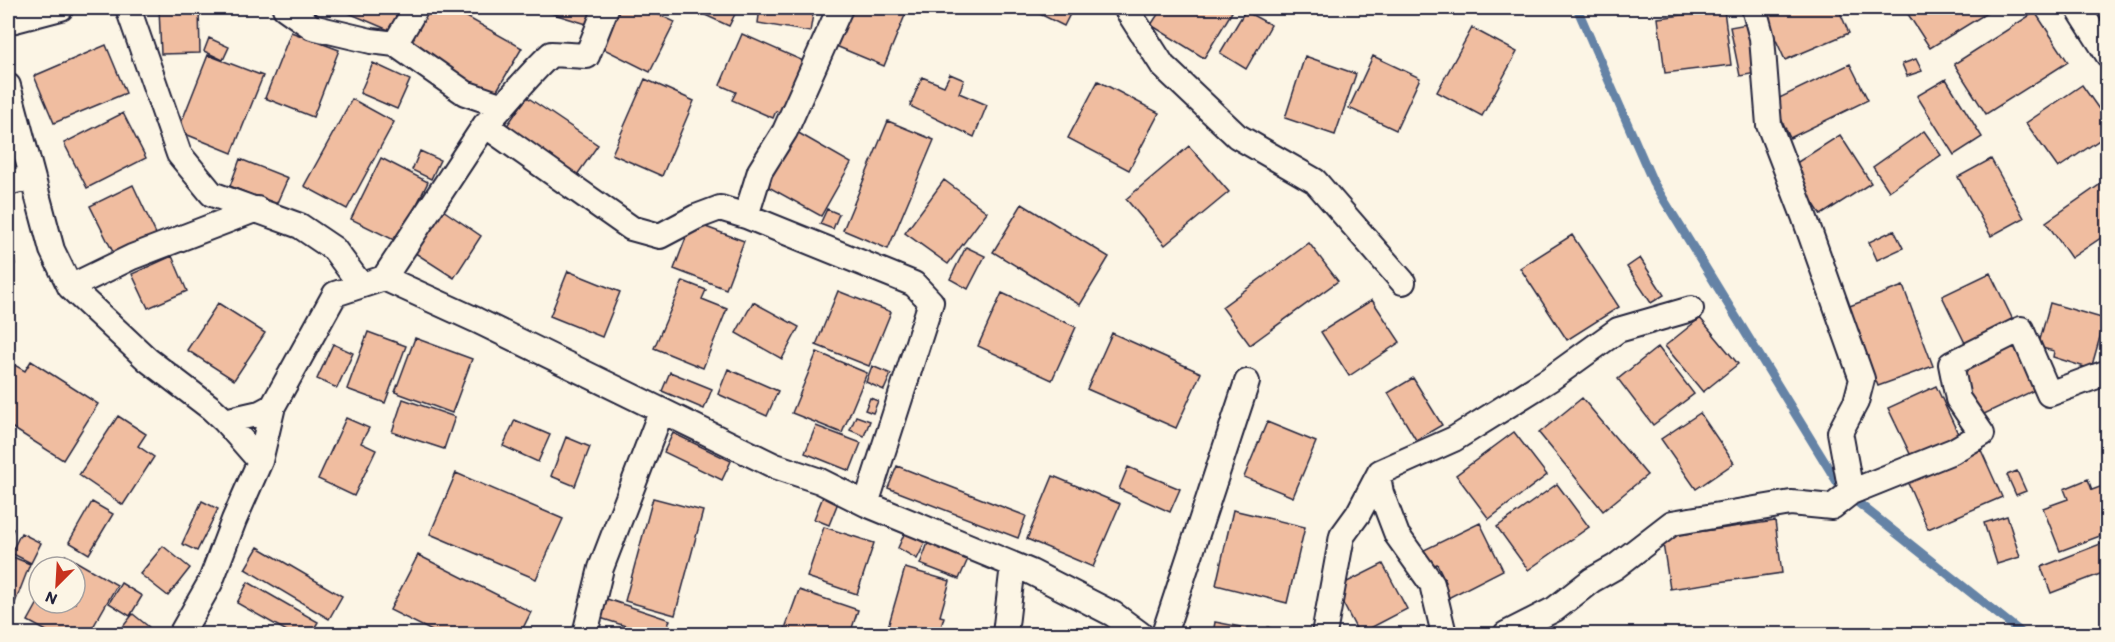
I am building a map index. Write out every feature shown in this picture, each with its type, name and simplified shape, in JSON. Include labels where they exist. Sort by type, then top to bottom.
[{"type":"street","points":[[8,22],[61,8]]},
{"type":"street","points":[[128,8],[179,154],[212,194],[300,226],[334,249],[360,284]]},
{"type":"street","points":[[285,8],[315,17],[371,41],[394,44],[465,93],[503,106]]},
{"type":"street","points":[[394,44],[416,8]]},
{"type":"street","points":[[384,278],[485,125],[532,71],[551,54],[586,56],[606,8]]},
{"type":"street","points":[[746,216],[760,171],[785,131],[840,8]]},
{"type":"street","points":[[1126,8],[1163,66],[1237,136],[1315,181],[1403,282]]},
{"type":"street","points":[[1754,8],[1762,38],[1768,125],[1804,216],[1862,379],[1856,402],[1840,432],[1851,492]]},
{"type":"street","points":[[2078,8],[2108,55]]},
{"type":"street","points":[[8,86],[52,250],[70,287],[148,360],[211,408],[260,461]]},
{"type":"street","points":[[485,125],[631,228],[660,236],[696,217],[720,208],[746,216],[914,284],[931,302],[867,504]]},
{"type":"street","points":[[8,183],[31,177]]},
{"type":"street","points":[[70,287],[132,257],[257,209]]},
{"type":"street","points":[[181,634],[210,583],[260,461],[273,406],[334,294],[384,278],[476,320],[775,466],[820,480],[867,504],[1013,565],[1113,614],[1140,634]]},
{"type":"street","points":[[1324,634],[1342,536],[1358,514],[1380,472],[1454,439],[1550,379],[1618,330],[1690,309]]},
{"type":"street","points":[[1506,634],[1554,609],[1672,524],[1791,504],[1832,507],[1851,492],[1953,451],[1982,434],[1959,399],[1950,364],[2021,329],[2049,394],[2108,372]]},
{"type":"street","points":[[1164,634],[1247,382]]},
{"type":"street","points":[[225,421],[260,413],[273,406]]},
{"type":"street","points":[[585,634],[601,568],[661,412]]},
{"type":"street","points":[[1378,476],[1381,493],[1397,535],[1432,584],[1444,634]]},
{"type":"street","points":[[1005,634],[1013,565]]},
{"type":"building","points":[[159,8],[199,8],[200,53],[161,54]]},
{"type":"building","points":[[337,8],[401,8],[391,31]]},
{"type":"building","points":[[420,8],[451,8],[522,48],[493,97],[399,44]]},
{"type":"building","points":[[534,8],[595,8],[590,25]]},
{"type":"building","points":[[617,8],[645,8],[675,22],[650,72],[598,46]]},
{"type":"building","points":[[690,8],[738,8],[729,26]]},
{"type":"building","points":[[760,8],[814,8],[810,32],[758,23]]},
{"type":"building","points":[[852,8],[908,8],[884,66],[836,46]]},
{"type":"building","points":[[1028,8],[1073,8],[1064,26]]},
{"type":"building","points":[[1162,8],[1225,8],[1232,12],[1204,58],[1151,25]]},
{"type":"building","points":[[1771,8],[1838,8],[1849,33],[1785,60],[1763,11]]},
{"type":"building","points":[[1904,8],[1995,8],[1930,48]]},
{"type":"building","points":[[1724,10],[1731,65],[1665,73],[1658,18]]},
{"type":"building","points":[[1245,11],[1271,25],[1246,69],[1220,53]]},
{"type":"building","points":[[2035,12],[2068,62],[1986,114],[1954,64]]},
{"type":"building","points":[[1752,23],[1762,72],[1740,76],[1730,27]]},
{"type":"building","points":[[1472,28],[1517,52],[1482,116],[1437,92]]},
{"type":"building","points":[[291,32],[339,50],[313,117],[265,98]]},
{"type":"building","points":[[742,34],[810,64],[787,115],[776,111],[773,118],[732,100],[736,92],[720,85]]},
{"type":"building","points":[[209,38],[229,47],[223,60],[204,51]]},
{"type":"building","points":[[106,45],[126,93],[54,123],[34,76]]},
{"type":"building","points":[[208,55],[263,76],[232,153],[178,131]]},
{"type":"building","points":[[1305,56],[1356,74],[1335,135],[1285,118]]},
{"type":"building","points":[[1373,56],[1420,78],[1396,130],[1349,108]]},
{"type":"building","points":[[1916,59],[1922,71],[1907,76],[1902,64]]},
{"type":"building","points":[[373,63],[410,80],[397,109],[360,93]]},
{"type":"building","points":[[1850,64],[1868,100],[1790,138],[1773,101]]},
{"type":"building","points":[[950,74],[964,80],[959,93],[987,105],[974,137],[910,106],[922,77],[944,86]]},
{"type":"building","points":[[645,79],[694,101],[662,176],[612,154]]},
{"type":"building","points":[[1946,79],[1982,137],[1954,155],[1917,96]]},
{"type":"building","points":[[1098,81],[1159,113],[1129,170],[1068,138]]},
{"type":"building","points":[[2082,85],[2108,122],[2108,134],[2058,168],[2026,123]]},
{"type":"building","points":[[527,97],[598,145],[577,175],[506,127]]},
{"type":"building","points":[[352,99],[394,122],[347,209],[304,186]]},
{"type":"building","points":[[123,113],[146,158],[87,188],[64,143]]},
{"type":"building","points":[[888,121],[934,140],[888,249],[843,230]]},
{"type":"building","points":[[795,131],[851,163],[821,216],[765,185]]},
{"type":"building","points":[[1924,131],[1941,155],[1889,191],[1873,167]]},
{"type":"building","points":[[1840,135],[1871,183],[1821,215],[1790,167]]},
{"type":"building","points":[[1189,146],[1229,192],[1165,245],[1126,199]]},
{"type":"building","points":[[420,151],[440,160],[431,179],[412,170]]},
{"type":"building","points":[[381,158],[428,182],[398,242],[351,219]]},
{"type":"building","points":[[240,159],[288,178],[276,205],[230,186]]},
{"type":"building","points":[[1991,159],[2024,218],[1991,236],[1958,177]]},
{"type":"building","points":[[2108,179],[2108,233],[2071,258],[2046,222]]},
{"type":"building","points":[[944,180],[987,212],[948,264],[905,233]]},
{"type":"building","points":[[133,185],[156,234],[114,254],[90,206]]},
{"type":"building","points":[[1022,204],[1109,257],[1080,305],[993,252]]},
{"type":"building","points":[[437,206],[481,236],[454,278],[409,249]]},
{"type":"building","points":[[827,209],[839,214],[833,229],[820,224]]},
{"type":"building","points":[[692,222],[744,241],[726,289],[674,269]]},
{"type":"building","points":[[1894,230],[1903,248],[1877,260],[1869,242]]},
{"type":"building","points":[[8,233],[15,264],[8,266]]},
{"type":"building","points":[[1572,235],[1619,307],[1567,340],[1520,268]]},
{"type":"building","points":[[1309,243],[1338,281],[1250,345],[1222,307]]},
{"type":"building","points":[[966,247],[985,256],[968,289],[950,279]]},
{"type":"building","points":[[172,256],[187,291],[148,308],[132,274]]},
{"type":"building","points":[[1640,258],[1664,295],[1651,303],[1627,267]]},
{"type":"building","points":[[568,271],[620,292],[602,337],[550,316]]},
{"type":"building","points":[[1990,273],[2013,320],[1965,343],[1942,296]]},
{"type":"building","points":[[683,281],[706,290],[702,299],[727,309],[703,368],[654,348]]},
{"type":"building","points":[[1903,286],[1933,366],[1878,386],[1847,307]]},
{"type":"building","points":[[838,291],[891,312],[869,366],[816,345]]},
{"type":"building","points":[[1002,293],[1076,327],[1052,380],[978,346]]},
{"type":"building","points":[[1372,300],[1400,342],[1349,376],[1321,332]]},
{"type":"building","points":[[753,302],[799,327],[782,359],[736,333]]},
{"type":"building","points":[[218,303],[265,333],[234,380],[187,350]]},
{"type":"building","points":[[2050,303],[2105,319],[2091,369],[2053,357],[2054,351],[2038,347]]},
{"type":"building","points":[[1700,318],[1738,364],[1703,392],[1665,346]]},
{"type":"building","points":[[368,332],[406,346],[385,403],[347,389]]},
{"type":"building","points":[[1112,333],[1201,373],[1176,428],[1087,389]]},
{"type":"building","points":[[415,338],[472,359],[452,413],[395,392]]},
{"type":"building","points":[[2019,340],[2041,387],[1980,416],[1957,369]]},
{"type":"building","points":[[333,344],[353,353],[337,388],[317,379]]},
{"type":"building","points":[[1658,347],[1694,394],[1653,425],[1618,379]]},
{"type":"building","points":[[817,352],[867,373],[842,433],[792,413]]},
{"type":"building","points":[[31,361],[98,404],[63,460],[8,425],[8,369],[11,363],[25,371]]},
{"type":"building","points":[[872,366],[891,374],[884,390],[866,382]]},
{"type":"building","points":[[728,369],[778,391],[767,416],[718,394]]},
{"type":"building","points":[[670,372],[712,389],[704,409],[662,391]]},
{"type":"building","points":[[1413,378],[1442,425],[1416,440],[1388,393]]},
{"type":"building","points":[[1936,386],[1960,438],[1913,460],[1888,408]]},
{"type":"building","points":[[870,398],[878,401],[873,413],[865,410]]},
{"type":"building","points":[[1582,398],[1647,475],[1603,511],[1539,433]]},
{"type":"building","points":[[403,399],[455,417],[444,449],[392,432]]},
{"type":"building","points":[[1700,413],[1734,463],[1696,489],[1661,439]]},
{"type":"building","points":[[118,416],[146,434],[138,446],[154,457],[123,505],[79,475]]},
{"type":"building","points":[[856,416],[870,421],[864,436],[850,430]]},
{"type":"building","points":[[346,418],[369,428],[361,443],[376,450],[354,496],[318,479]]},
{"type":"building","points":[[515,420],[550,435],[538,462],[503,446]]},
{"type":"building","points":[[1267,422],[1316,442],[1293,497],[1244,477]]},
{"type":"building","points":[[816,426],[861,443],[850,471],[805,453]]},
{"type":"building","points":[[1514,432],[1547,475],[1489,519],[1456,475]]},
{"type":"building","points":[[673,433],[731,461],[722,480],[664,452]]},
{"type":"building","points":[[566,437],[590,447],[575,486],[551,476]]},
{"type":"building","points":[[1981,450],[2002,497],[1928,529],[1907,481]]},
{"type":"building","points":[[897,466],[1026,516],[1018,538],[888,488]]},
{"type":"building","points":[[1128,467],[1180,489],[1170,512],[1119,489]]},
{"type":"building","points":[[2017,471],[2026,491],[2016,495],[2007,475]]},
{"type":"building","points":[[456,473],[563,519],[536,579],[430,534]]},
{"type":"building","points":[[1053,476],[1120,504],[1093,567],[1027,539]]},
{"type":"building","points":[[2088,479],[2092,490],[2108,484],[2108,533],[2060,551],[2043,508],[2068,499],[2064,489]]},
{"type":"building","points":[[1557,484],[1589,527],[1528,570],[1497,527]]},
{"type":"building","points":[[824,494],[839,500],[829,525],[814,519]]},
{"type":"building","points":[[653,498],[703,511],[675,615],[625,601]]},
{"type":"building","points":[[202,501],[218,509],[197,551],[182,544]]},
{"type":"building","points":[[92,502],[113,514],[89,554],[69,542]]},
{"type":"building","points":[[1233,510],[1305,527],[1287,603],[1216,585]]},
{"type":"building","points":[[2007,516],[2020,557],[1997,564],[1984,523]]},
{"type":"building","points":[[1775,521],[1782,573],[1670,589],[1662,537]]},
{"type":"building","points":[[1480,523],[1503,570],[1448,598],[1441,584],[1446,582],[1437,564],[1432,566],[1424,550]]},
{"type":"building","points":[[8,526],[13,529],[8,543]]},
{"type":"building","points":[[824,527],[874,543],[857,594],[807,577]]},
{"type":"building","points":[[905,532],[925,543],[917,559],[898,548]]},
{"type":"building","points":[[21,533],[41,543],[35,555],[27,555],[27,561],[11,553]]},
{"type":"building","points":[[2108,541],[2108,571],[2051,593],[2041,567]]},
{"type":"building","points":[[928,543],[968,559],[959,579],[920,564]]},
{"type":"building","points":[[163,546],[190,568],[168,596],[140,574]]},
{"type":"building","points":[[258,547],[342,596],[329,619],[245,569]]},
{"type":"building","points":[[8,555],[27,563],[27,572],[8,621]]},
{"type":"building","points":[[418,555],[531,612],[520,634],[438,634],[390,610]]},
{"type":"building","points":[[1383,564],[1407,609],[1359,634],[1335,588]]},
{"type":"building","points":[[87,568],[117,585],[89,634],[52,634],[28,621],[31,615],[87,615]]},
{"type":"building","points":[[905,568],[950,581],[940,616],[944,617],[939,634],[886,634]]},
{"type":"building","points":[[248,582],[318,622],[311,634],[292,634],[237,603]]},
{"type":"building","points":[[121,583],[142,596],[130,616],[109,603]]},
{"type":"building","points":[[799,590],[858,610],[850,634],[783,634]]},
{"type":"building","points":[[604,598],[670,620],[665,634],[651,634],[597,617]]},
{"type":"building","points":[[133,614],[149,627],[143,634],[117,634]]},
{"type":"building","points":[[1215,622],[1262,631],[1261,634],[1213,634]]},
{"type":"building","points":[[1268,627],[1279,632],[1278,634],[1265,634]]},
{"type":"waterway","points":[[1577,8],[1653,182],[1842,490],[2023,634]]}]
